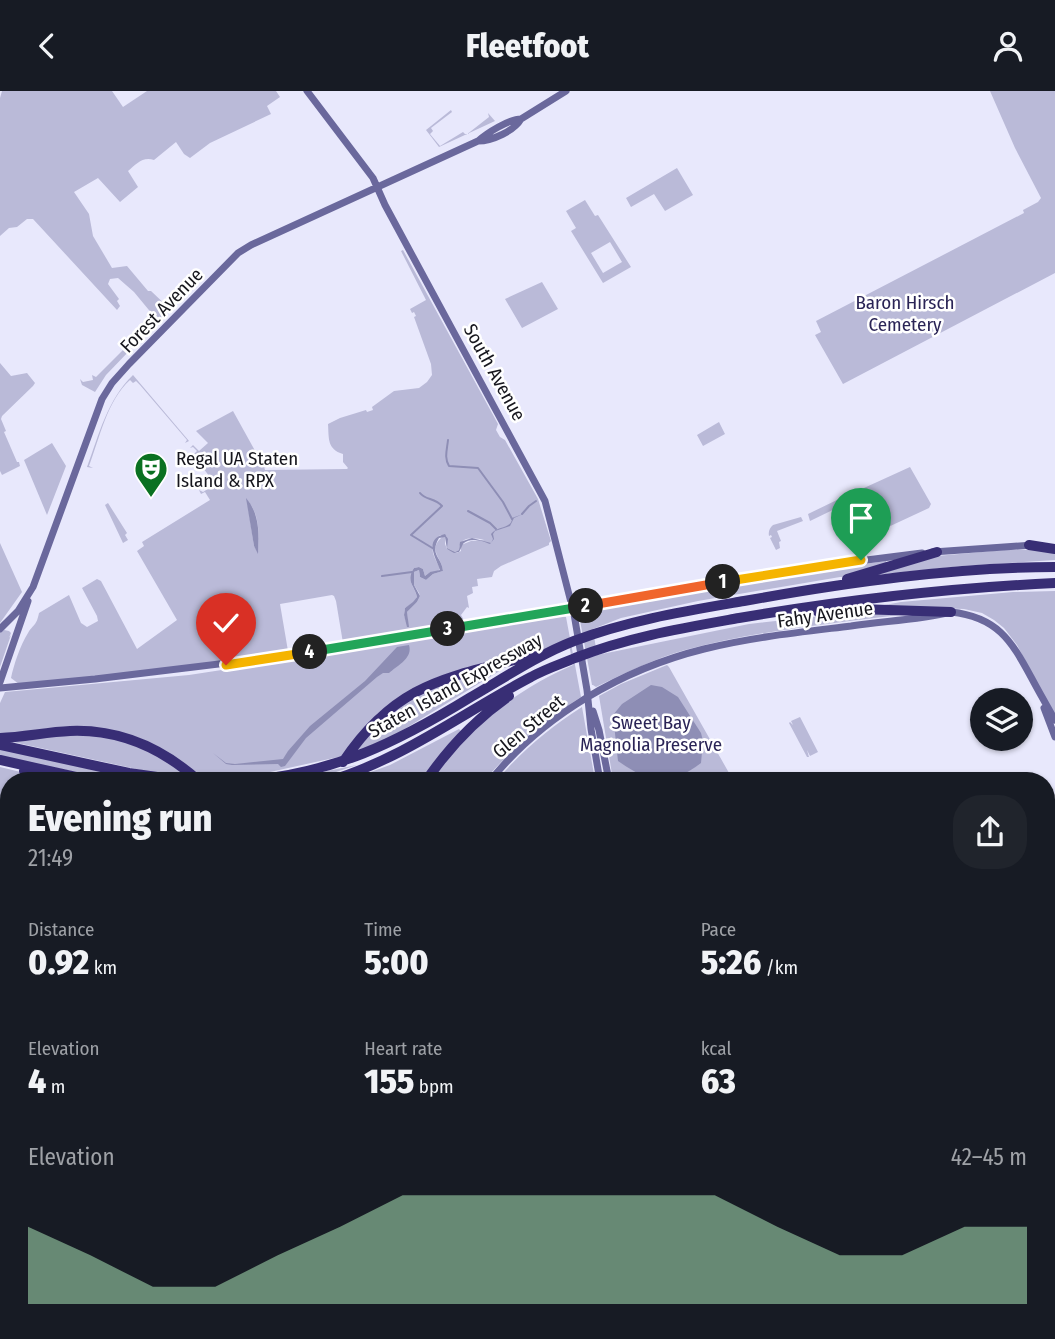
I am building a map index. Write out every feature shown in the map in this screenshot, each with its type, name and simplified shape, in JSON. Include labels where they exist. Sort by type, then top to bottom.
[{"type":"highway","points":[[1029,545],[1055,546]]},
{"type":"highway","points":[[775,596],[857,577],[936,552]]},
{"type":"highway","name":"Staten Island Expressway","points":[[307,772],[370,752],[405,736],[562,646],[594,633],[641,620],[833,586],[926,575],[1055,567]]},
{"type":"highway","name":"Staten Island Expressway","points":[[355,772],[393,757],[534,675],[604,647],[661,632],[876,597],[1055,583]]},
{"type":"highway","points":[[775,612],[809,613],[858,609],[951,612]]},
{"type":"highway","points":[[337,772],[353,747],[380,716],[423,687],[446,678],[562,646]]},
{"type":"highway","points":[[433,772],[483,716],[561,664]]},
{"type":"highway","points":[[0,738],[69,731],[104,733],[143,744],[165,755],[189,772]]},
{"type":"highway","points":[[0,745],[125,772]]},
{"type":"highway","points":[[0,762],[27,772]]},
{"type":"highway","points":[[0,762],[49,772]]},
{"type":"main road","name":"South Avenue","points":[[307,91],[373,179],[541,492],[551,519],[573,608],[598,772]]},
{"type":"main road","name":"Forest Avenue","points":[[0,630],[19,610],[33,587],[103,399],[112,383],[244,248],[478,141],[515,118],[521,119],[566,91]]},
{"type":"main road","points":[[33,587],[0,685],[18,686],[226,665],[820,566],[936,552],[1029,545]]},
{"type":"main road","name":"Fahy Avenue","points":[[588,697],[644,668],[705,649],[748,640],[951,612],[980,618],[1000,631],[1015,647],[1055,720]]},
{"type":"main road","name":"Forest Avenue","points":[[0,630],[11,627],[19,631]]},
{"type":"main road","points":[[5,670],[9,680],[18,686]]},
{"type":"main road","name":"Fahy Avenue","points":[[1038,691],[1055,737]]},
{"type":"main road","name":"South Avenue","points":[[588,697],[599,730],[607,772]]},
{"type":"main road","name":"Glen Street","points":[[499,772],[533,737],[588,697]]},
{"type":"green space","points":[[2,91],[112,91],[123,107],[147,91],[276,91],[280,97],[267,106],[271,114],[210,143],[190,158],[176,142],[154,160],[140,161],[128,171],[138,187],[120,202],[98,178],[74,192],[89,214],[93,236],[112,268],[127,266],[148,291],[170,309],[158,321],[134,292],[118,278],[110,279],[108,284],[119,299],[117,301],[120,306],[117,310],[33,219],[27,219],[17,227],[9,228],[0,236]]},
{"type":"green space","name":"Baron Hirsch Cemetery","points":[[990,91],[1055,91],[1055,273],[843,384],[815,335],[821,332],[816,321],[1024,213],[1023,210],[1041,198]]},
{"type":"green space","points":[[451,110],[452,112],[431,128],[433,131],[430,134],[440,146],[463,132],[466,135],[439,147],[426,130]]},
{"type":"green space","points":[[488,113],[495,121],[468,134],[489,117]]},
{"type":"green space","points":[[677,168],[693,195],[665,211],[654,194],[631,207],[626,198]]},
{"type":"green space","points":[[585,200],[595,216],[598,215],[631,267],[603,283],[571,231],[576,228],[566,211]],"holes":[[[610,242],[622,262],[603,273],[591,253]]]},
{"type":"green space","points":[[403,250],[498,424],[496,430],[505,440],[538,499],[551,541],[549,545],[501,566],[494,571],[492,577],[477,579],[478,586],[472,587],[473,593],[467,596],[469,608],[461,615],[465,622],[343,643],[336,601],[332,595],[280,604],[288,651],[285,651],[286,654],[19,684],[11,678],[20,649],[39,613],[69,595],[81,623],[87,627],[98,621],[82,588],[97,579],[101,581],[137,649],[177,620],[137,551],[144,546],[142,542],[210,500],[205,492],[201,494],[199,490],[203,492],[214,485],[213,481],[193,455],[197,451],[193,447],[190,448],[193,445],[199,451],[208,443],[196,431],[233,411],[258,456],[261,456],[265,470],[347,469],[343,454],[331,446],[328,424],[340,418],[373,410],[372,407],[394,391],[419,388],[427,382],[432,375],[431,364],[414,317],[416,316],[410,309],[426,300],[401,251]],"holes":[[[247,500],[256,518],[258,552],[254,546]],[[440,535],[447,537],[447,548],[455,552],[464,540],[484,540],[461,545],[461,551],[457,553],[447,549],[445,537],[442,537],[435,550],[443,571],[426,580],[420,577],[419,570],[414,572],[414,585],[420,596],[407,612],[408,627],[405,608],[417,597],[410,580],[411,572],[419,567],[423,569],[425,576],[440,569],[433,548]]]},
{"type":"green space","points":[[542,282],[558,309],[522,328],[505,299]]},
{"type":"green space","points":[[124,343],[131,349],[106,375],[95,392],[82,385],[80,379],[83,382],[93,380],[92,375],[96,377],[126,347]]},
{"type":"green space","points":[[0,363],[11,376],[27,373],[35,383],[2,416],[6,431],[4,432],[20,466],[2,475],[0,471]]},
{"type":"green space","points":[[133,375],[189,441],[185,443],[187,440],[136,381],[133,383],[130,380],[116,397]]},
{"type":"green space","points":[[114,400],[89,466],[93,468],[87,467]]},
{"type":"green space","points":[[719,422],[725,434],[703,446],[697,435]]},
{"type":"green space","points":[[52,443],[66,466],[47,515],[24,460]]},
{"type":"green space","points":[[910,467],[931,504],[929,508],[871,535],[863,520],[855,524],[843,505],[810,521],[808,514],[841,498],[845,504],[842,498]]},
{"type":"green space","points":[[108,503],[127,533],[125,535],[128,540],[123,543],[105,505]]},
{"type":"green space","points":[[801,517],[803,521],[777,531],[781,541],[780,548],[776,550],[771,535],[769,536],[771,527]]},
{"type":"green space","points":[[0,543],[22,592],[0,623]]},
{"type":"green space","points":[[1004,550],[1055,550],[1055,560],[876,575],[937,556]]},
{"type":"green space","points":[[886,561],[848,577],[698,601],[621,618],[593,629],[597,655],[749,624],[857,612],[914,613],[799,628],[713,643],[662,658],[596,687],[592,685],[579,615],[582,611],[785,575]]},
{"type":"green space","points":[[1055,591],[1055,716],[1017,645],[994,620],[982,613],[964,609],[879,606],[1013,592]]},
{"type":"green space","points":[[558,615],[566,617],[581,697],[530,735],[492,772],[437,772],[460,744],[494,713],[531,686],[573,665],[568,639],[545,649],[438,677],[396,699],[377,714],[343,756],[270,772],[196,772],[143,740],[108,730],[0,735],[0,703],[5,692],[189,675]]},
{"type":"green space","points":[[4,630],[11,633],[9,638],[11,635],[0,667],[0,633]]},
{"type":"green space","name":"Sweet Bay Magnolia Preserve","points":[[667,665],[728,772],[612,772],[599,696]]},
{"type":"green space","points":[[503,669],[393,736],[353,753],[399,704],[452,680]]},
{"type":"green space","name":"Sweet Bay Magnolia Preserve","points":[[582,707],[594,772],[505,772],[536,741]]},
{"type":"green space","points":[[800,717],[818,752],[810,756],[807,750],[809,757],[789,723],[793,725],[791,721]]},
{"type":"green space","points":[[459,729],[461,731],[429,772],[371,772],[390,765]]},
{"type":"green space","points":[[89,733],[139,744],[183,772],[150,772],[13,742],[61,734]]},
{"type":"green space","points":[[0,749],[112,772],[77,772],[0,757]]},
{"type":"green space","points":[[357,765],[336,772],[322,772]]},
{"type":"green space","points":[[0,767],[21,772],[0,772]]},
{"type":"shaded area","points":[[246,498],[256,517],[258,554],[254,546]]},
{"type":"shaded area","points":[[523,514],[514,518],[510,526],[495,531],[494,539],[491,542],[491,534],[494,531],[510,524],[512,518]]},
{"type":"shaded area","points":[[445,534],[448,539],[447,548],[455,552],[459,550],[460,542],[472,538],[491,543],[470,540],[464,543],[459,552],[454,553],[447,549],[445,537],[439,538],[435,548],[443,571],[426,580],[420,577],[419,570],[414,572],[414,585],[420,596],[407,612],[407,627],[405,608],[417,597],[410,580],[411,573],[414,568],[419,567],[423,569],[425,576],[440,570],[433,549],[434,540],[438,536]]},
{"type":"shaded area","points":[[409,645],[409,654],[404,661],[389,673],[377,677],[306,738],[285,766],[226,764],[213,753],[226,763],[235,764],[283,759],[310,726],[365,681],[397,647]]},
{"type":"shaded area","name":"Sweet Bay Magnolia Preserve","points":[[651,685],[662,687],[678,697],[701,733],[701,763],[687,772],[635,772],[618,761],[613,715],[622,704]]},
{"type":"waterway","points":[[448,440],[446,457],[449,466],[478,468],[512,519]]},
{"type":"waterway","points":[[420,493],[442,506],[411,535],[434,549]]},
{"type":"waterway","points":[[522,514],[536,501]]},
{"type":"waterway","points":[[468,511],[496,529]]},
{"type":"waterway","points":[[382,576],[412,572]]},
{"type":"place","name":"Regal UA Staten Island & RPX","points":[[151,499]]},
{"type":"route","points":[[226,665],[861,560]]}]
